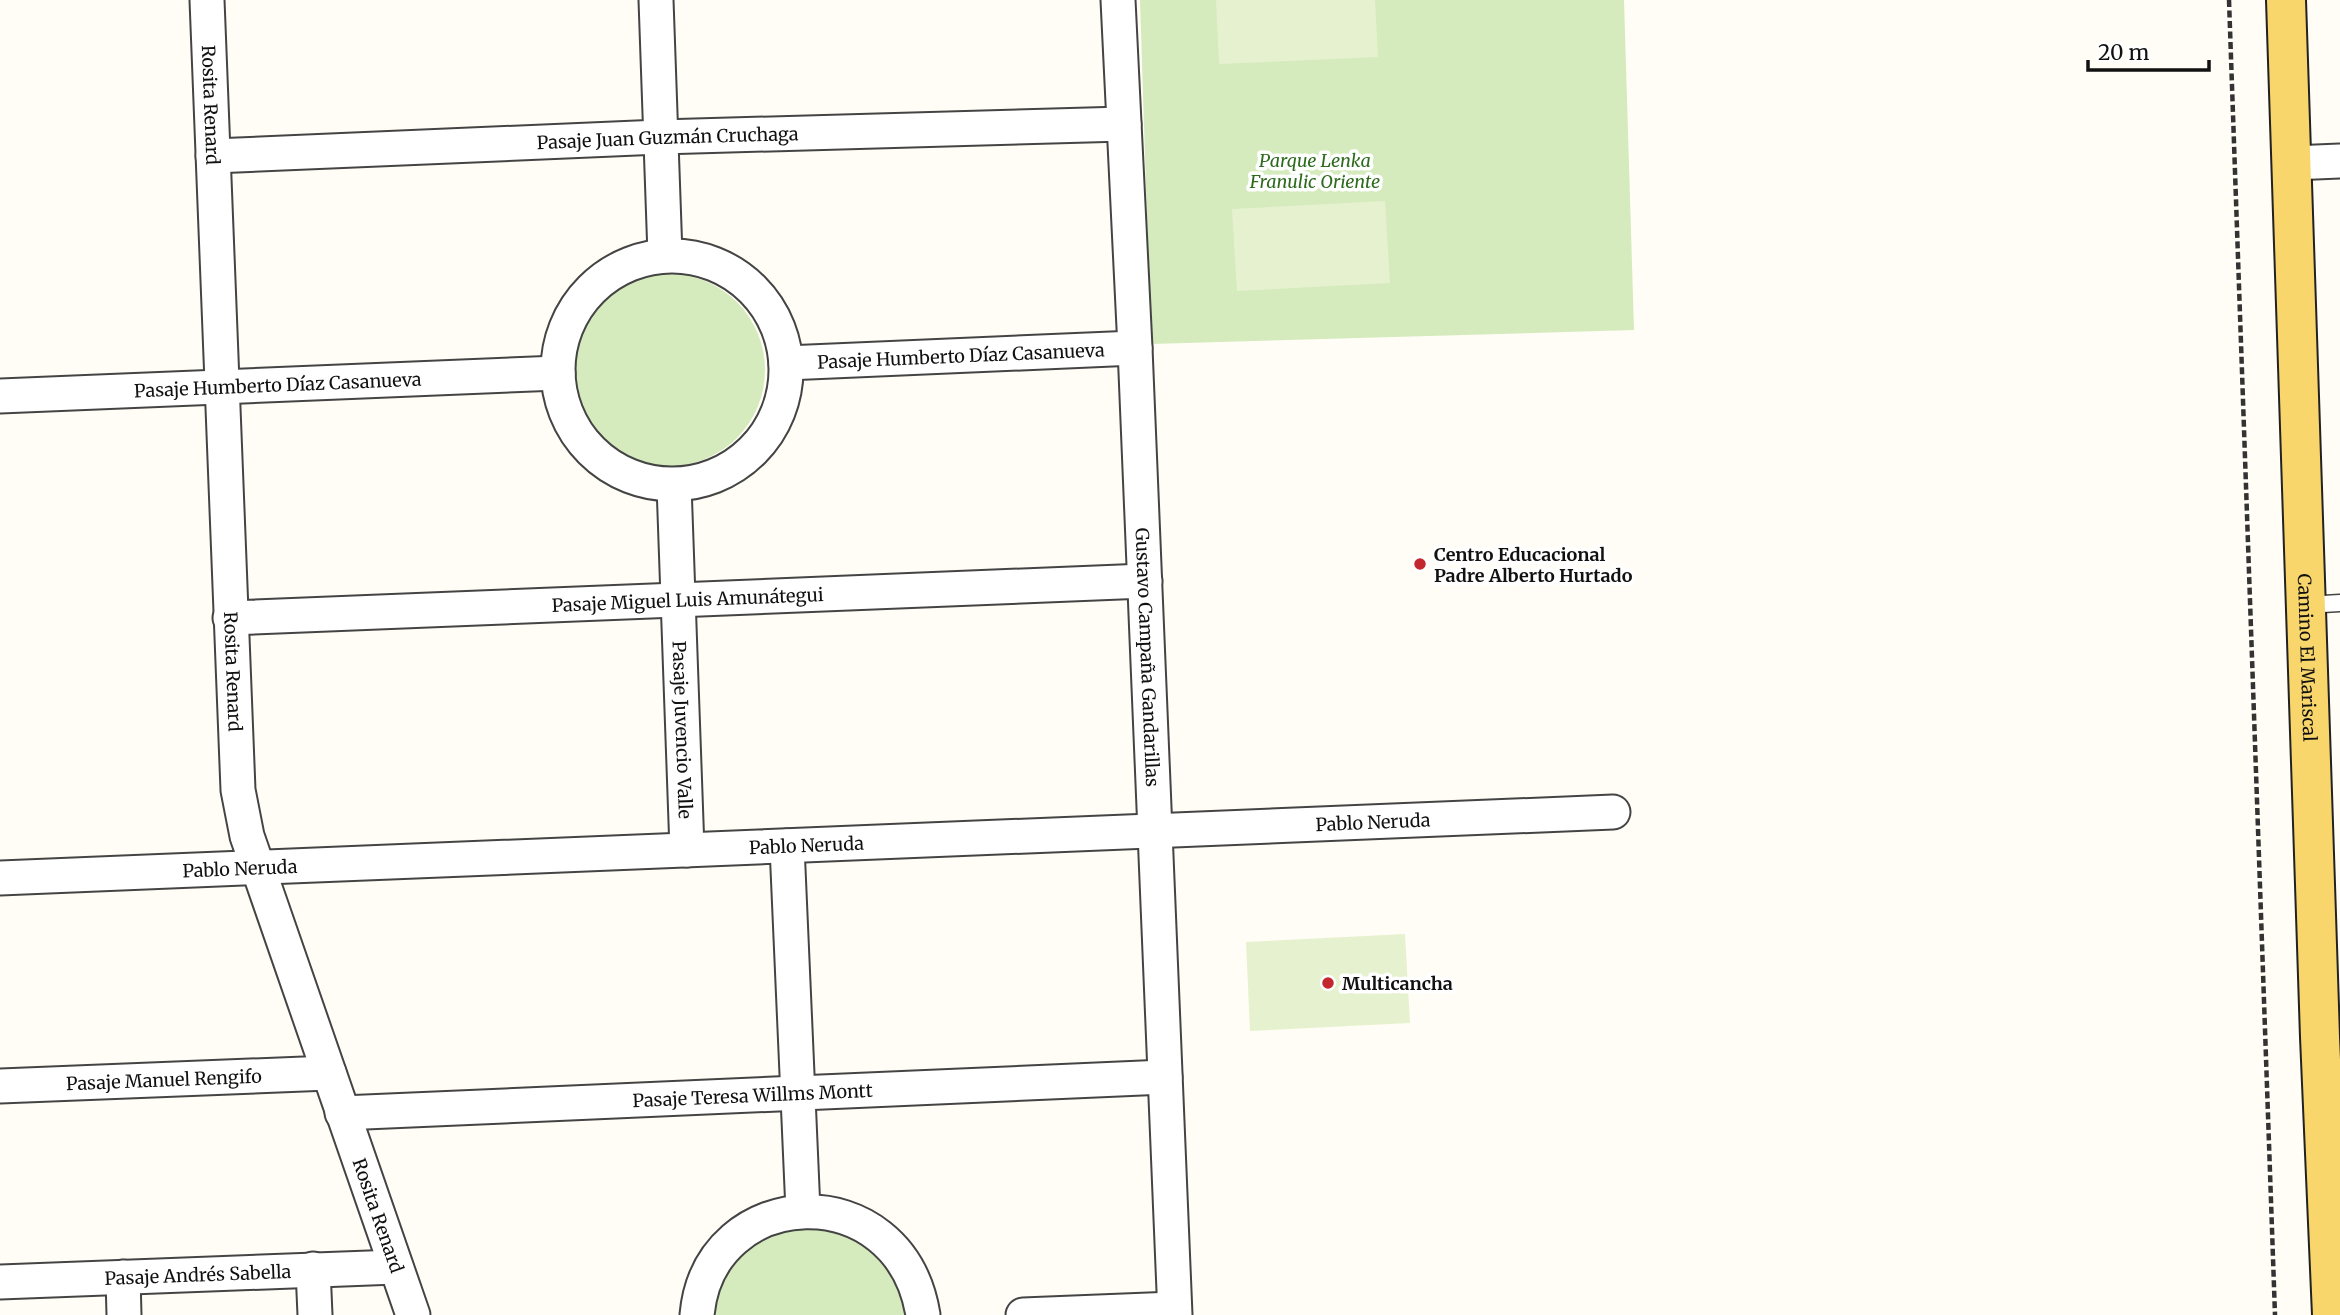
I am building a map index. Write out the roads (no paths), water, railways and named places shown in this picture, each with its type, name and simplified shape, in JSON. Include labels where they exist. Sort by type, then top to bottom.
[{"type":"main road","name":"Camino El Mariscal","points":[[2286,0],[2292,163],[2323,604],[2332,1315]]},
{"type":"street","name":"Rosita Renard","points":[[207,0],[237,790],[247,836],[413,1315]]},
{"type":"street","points":[[656,0],[665,255]]},
{"type":"street","name":"Gustavo Campaña Gandarillas","points":[[1118,0],[1175,1312]]},
{"type":"street","name":"Pasaje Juan Guzmán Cruchaga","points":[[213,156],[660,138],[1124,124]]},
{"type":"street","points":[[2292,163],[2340,161]]},
{"type":"street","points":[[665,255],[687,256],[709,262],[729,271],[747,284],[775,320],[786,363],[785,386],[779,408],[769,429],[755,448],[738,463],[719,474],[697,482],[674,485],[649,482],[624,474],[603,461],[585,443],[570,422],[561,398],[558,373],[564,334],[571,316],[582,300],[610,273],[645,258],[665,255]]},
{"type":"street","name":"Pasaje Humberto Díaz Casanueva","points":[[786,363],[1135,348]]},
{"type":"street","name":"Pasaje Humberto Díaz Casanueva","points":[[0,396],[558,373]]},
{"type":"street","name":"Pasaje Juvencio Valle","points":[[674,485],[687,850]]},
{"type":"street","name":"Pasaje Miguel Luis Amunátegui","points":[[230,618],[1145,581]]},
{"type":"street","name":"Pablo Neruda","points":[[0,877],[1613,812]]},
{"type":"street","points":[[787,846],[803,1211]]},
{"type":"street","name":"Pasaje Manuel Rengifo","points":[[0,1086],[329,1073]]},
{"type":"street","name":"Pasaje Teresa Willms Montt","points":[[342,1113],[1165,1077]]},
{"type":"street","points":[[696,1315],[705,1279],[717,1258],[734,1239],[755,1225],[778,1215],[803,1211],[828,1212],[853,1220],[876,1232],[895,1249],[910,1270],[920,1294],[923,1315]]},
{"type":"street","name":"Pasaje Andrés Sabella","points":[[0,1282],[396,1266]]},
{"type":"street","points":[[313,1269],[315,1315]]},
{"type":"street","points":[[123,1277],[124,1315]]},
{"type":"street","points":[[1023,1315],[1175,1312]]},
{"type":"place","name":"Centro Educacional Padre Alberto Hurtado","points":[[1420,564]]},
{"type":"place","name":"Multicancha","points":[[1328,983]]},
{"type":"park label","name":"Parque Lenka Franulic Oriente","points":[[1315,170]]}]
